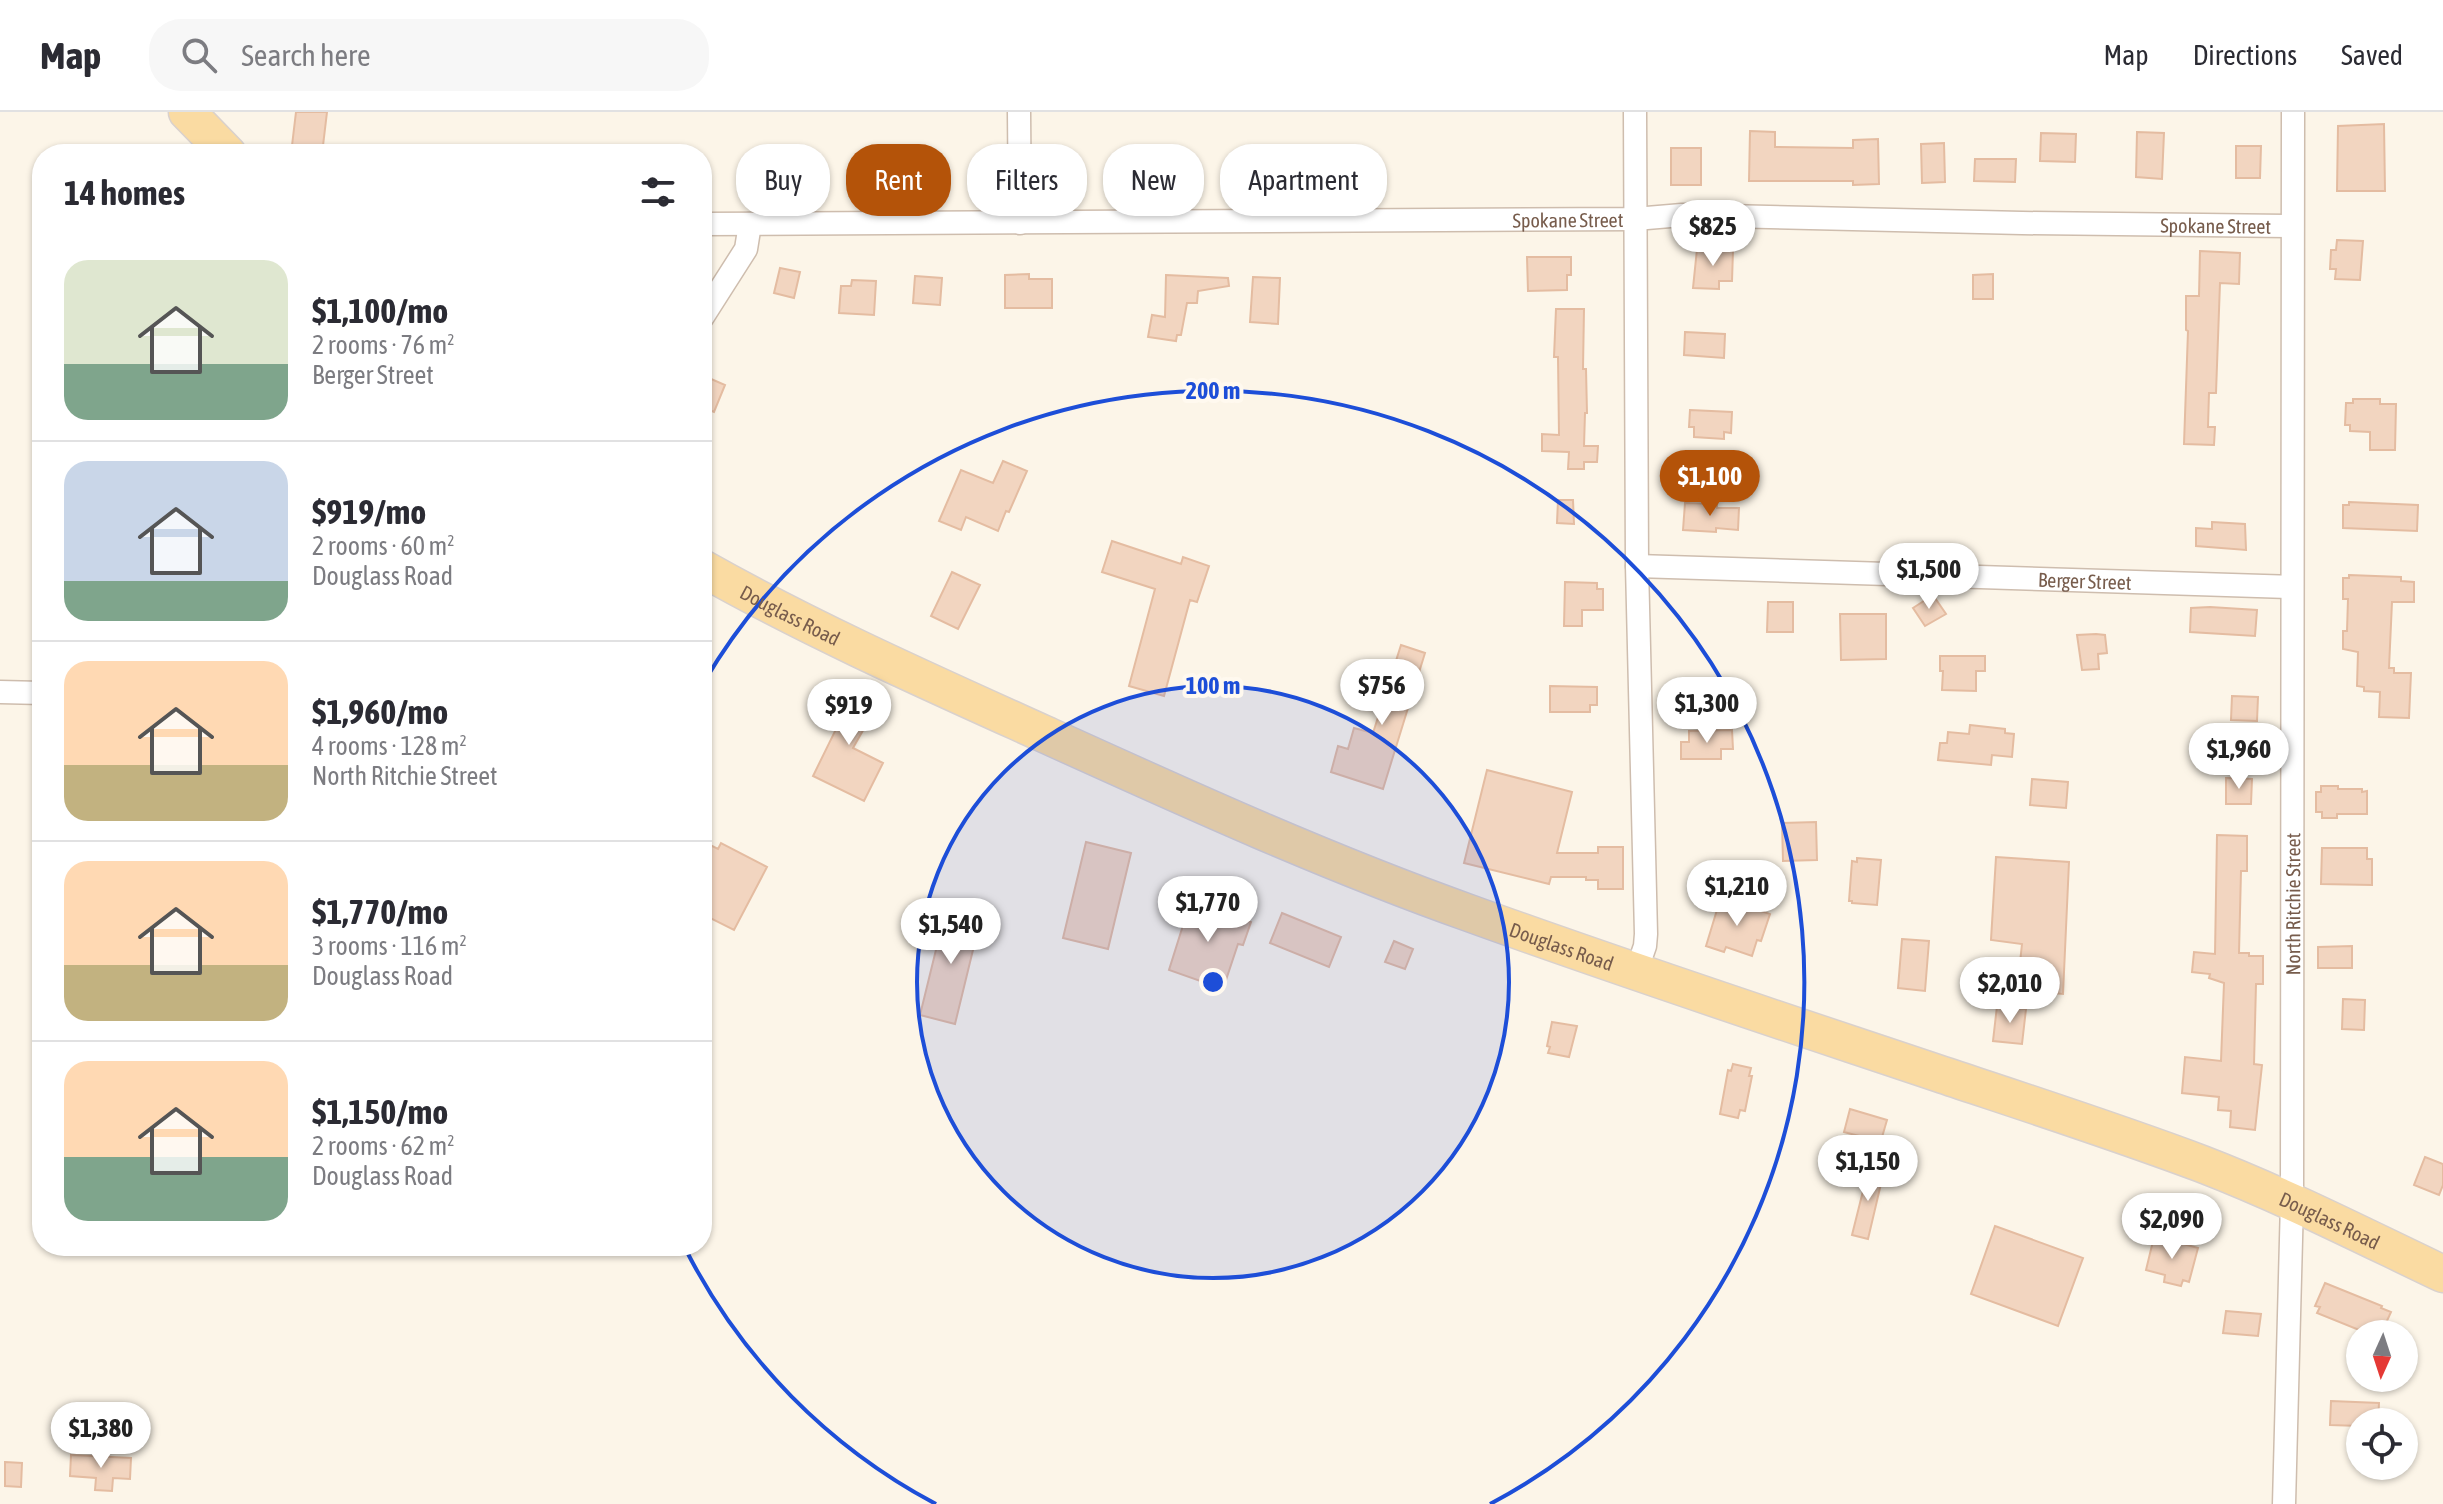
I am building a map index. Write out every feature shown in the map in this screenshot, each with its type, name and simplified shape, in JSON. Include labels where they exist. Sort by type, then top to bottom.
[{"type":"main road","points":[[187,112],[218,144]]},
{"type":"main road","name":"Douglass Road","points":[[712,574],[790,617],[1218,813],[1413,893],[2205,1165],[2292,1202],[2443,1274]]},
{"type":"street","points":[[1019,112],[1020,223]]},
{"type":"street","points":[[1635,112],[1637,566],[1646,934],[1636,972]]},
{"type":"street","name":"North Ritchie Street","points":[[2284,1504],[2292,1202],[2293,112]]},
{"type":"street","name":"Spokane Street","points":[[712,224],[1635,219],[1682,215],[2291,226]]},
{"type":"street","points":[[712,302],[746,249],[750,224]]},
{"type":"street","name":"Berger Street","points":[[1637,566],[2292,587]]},
{"type":"street","points":[[0,692],[32,693]]},
{"type":"building","points":[[296,112],[327,112],[323,144],[292,144]]},
{"type":"building","points":[[2384,124],[2385,191],[2337,191],[2338,126]]},
{"type":"building","points":[[1750,131],[1775,132],[1775,147],[1853,148],[1853,140],[1878,139],[1879,184],[1749,181]]},
{"type":"building","points":[[2137,132],[2164,133],[2162,179],[2136,177]]},
{"type":"building","points":[[2041,133],[2076,134],[2075,162],[2040,161]]},
{"type":"building","points":[[1944,143],[1945,182],[1922,183],[1921,144]]},
{"type":"building","points":[[2236,146],[2261,146],[2260,178],[2236,178]]},
{"type":"building","points":[[1671,148],[1701,148],[1701,185],[1671,185]]},
{"type":"building","points":[[1975,159],[2016,159],[2015,182],[1974,181]]},
{"type":"building","points":[[2337,240],[2363,241],[2360,280],[2335,279],[2336,269],[2330,269],[2331,250],[2336,250]]},
{"type":"building","points":[[1697,249],[1733,250],[1732,281],[1719,281],[1719,289],[1693,288]]},
{"type":"building","points":[[2200,251],[2240,253],[2239,284],[2220,283],[2216,393],[2209,393],[2208,427],[2215,427],[2214,445],[2184,444],[2188,331],[2186,296],[2199,296]]},
{"type":"building","points":[[1527,257],[1571,257],[1567,290],[1528,291]]},
{"type":"building","points":[[780,268],[800,272],[794,298],[774,293]]},
{"type":"building","points":[[1029,274],[1029,279],[1052,279],[1052,308],[1005,308],[1005,275]]},
{"type":"building","points":[[1993,274],[1993,299],[1973,299],[1973,275]]},
{"type":"building","points":[[1166,275],[1228,278],[1229,286],[1198,291],[1197,303],[1187,303],[1181,335],[1177,335],[1176,341],[1148,337],[1152,315],[1165,317]]},
{"type":"building","points":[[915,276],[942,278],[940,305],[913,303]]},
{"type":"building","points":[[1253,277],[1280,278],[1278,324],[1250,322]]},
{"type":"building","points":[[852,280],[876,281],[874,315],[839,313],[841,286],[851,286]]},
{"type":"building","points":[[1556,309],[1584,309],[1583,369],[1586,369],[1587,413],[1584,446],[1598,446],[1597,462],[1584,462],[1584,469],[1568,469],[1569,452],[1542,451],[1542,434],[1559,435],[1558,357],[1554,357]]},
{"type":"building","points":[[1685,332],[1725,334],[1724,358],[1684,355]]},
{"type":"building","points":[[712,379],[725,385],[712,411]]},
{"type":"building","points":[[2353,399],[2380,399],[2380,404],[2396,404],[2395,450],[2370,450],[2370,432],[2350,431],[2350,425],[2345,425],[2346,403],[2353,403]]},
{"type":"building","points":[[1690,410],[1732,412],[1731,433],[1724,432],[1724,439],[1694,437],[1694,427],[1689,427]]},
{"type":"building","points":[[1003,461],[1027,471],[998,531],[966,517],[961,530],[939,521],[961,470],[993,483]]},
{"type":"building","points":[[1558,500],[1573,500],[1574,524],[1557,523]]},
{"type":"building","points":[[2349,502],[2418,505],[2417,531],[2343,528],[2343,505],[2349,505]]},
{"type":"building","points":[[1685,503],[1739,508],[1738,530],[1683,530]]},
{"type":"building","points":[[2212,522],[2245,524],[2246,550],[2196,546],[2196,528],[2212,529]]},
{"type":"building","points":[[1112,541],[1181,564],[1183,557],[1209,566],[1197,602],[1190,600],[1164,696],[1129,686],[1155,589],[1102,572]]},
{"type":"building","points":[[952,572],[980,585],[958,629],[931,616]]},
{"type":"building","points":[[2349,575],[2401,577],[2401,581],[2414,582],[2414,602],[2392,602],[2389,668],[2394,668],[2394,673],[2411,673],[2409,718],[2379,717],[2380,692],[2364,691],[2364,687],[2357,686],[2358,652],[2343,649],[2348,599],[2343,599],[2343,578],[2349,578]]},
{"type":"building","points":[[1565,582],[1597,583],[1597,589],[1603,589],[1603,610],[1582,610],[1582,626],[1564,626]]},
{"type":"building","points":[[1933,595],[1946,614],[1925,626],[1913,608]]},
{"type":"building","points":[[1768,602],[1793,602],[1793,632],[1767,632]]},
{"type":"building","points":[[2191,608],[2257,610],[2255,636],[2190,632]]},
{"type":"building","points":[[1840,614],[1886,614],[1886,659],[1841,660]]},
{"type":"building","points":[[2077,635],[2105,635],[2107,653],[2098,654],[2099,669],[2082,670]]},
{"type":"building","points":[[1401,645],[1425,653],[1383,789],[1331,772],[1338,746],[1348,749],[1354,728],[1373,733]]},
{"type":"building","points":[[1940,656],[1985,656],[1985,671],[1976,671],[1976,691],[1942,690]]},
{"type":"building","points":[[837,684],[877,706],[853,748],[883,763],[864,801],[813,776],[843,715],[825,705]]},
{"type":"building","points":[[1550,686],[1597,687],[1597,705],[1590,705],[1590,712],[1550,712]]},
{"type":"building","points":[[2232,696],[2258,697],[2257,721],[2231,720]]},
{"type":"building","points":[[1970,725],[2005,729],[2005,733],[2014,734],[2012,757],[1992,755],[1991,765],[1938,760],[1940,743],[1947,743],[1948,732],[1969,734]]},
{"type":"building","points":[[1732,730],[1733,749],[1721,749],[1721,759],[1681,759],[1681,742],[1689,742],[1689,731]]},
{"type":"building","points":[[1487,770],[1572,792],[1557,853],[1598,853],[1598,847],[1623,847],[1623,889],[1598,889],[1598,880],[1586,880],[1586,877],[1551,877],[1549,884],[1464,863]]},
{"type":"building","points":[[2226,778],[2252,779],[2251,804],[2226,804]]},
{"type":"building","points":[[2032,779],[2068,782],[2066,808],[2030,805]]},
{"type":"building","points":[[2321,786],[2367,791],[2367,814],[2337,814],[2337,818],[2322,818],[2322,812],[2316,812],[2316,792],[2321,792]]},
{"type":"building","points":[[1816,822],[1817,860],[1783,861],[1782,823]]},
{"type":"building","points":[[2217,835],[2247,836],[2247,871],[2241,871],[2239,953],[2263,956],[2263,984],[2256,984],[2254,1064],[2262,1065],[2255,1130],[2230,1127],[2231,1111],[2218,1110],[2219,1097],[2182,1093],[2185,1057],[2221,1061],[2224,983],[2209,978],[2210,974],[2192,972],[2194,952],[2215,954]]},
{"type":"building","points":[[1086,842],[1131,853],[1108,949],[1063,938]]},
{"type":"building","points":[[721,843],[767,867],[734,930],[712,919],[712,846],[718,849]]},
{"type":"building","points":[[2322,848],[2367,848],[2367,859],[2372,859],[2372,885],[2321,884]]},
{"type":"building","points":[[1996,857],[2069,862],[2063,994],[2017,990],[2022,944],[1991,940]]},
{"type":"building","points":[[1857,858],[1881,860],[1877,905],[1849,901],[1852,861],[1857,862]]},
{"type":"building","points":[[1191,900],[1251,922],[1243,945],[1238,944],[1223,989],[1169,970]]},
{"type":"building","points":[[1720,900],[1770,914],[1752,956],[1726,947],[1724,952],[1706,946]]},
{"type":"building","points":[[946,909],[981,917],[955,1024],[920,1015]]},
{"type":"building","points":[[1282,913],[1341,937],[1329,967],[1270,943]]},
{"type":"building","points":[[1902,939],[1929,941],[1925,991],[1898,988]]},
{"type":"building","points":[[1394,941],[1413,949],[1405,969],[1385,962]]},
{"type":"building","points":[[2352,946],[2352,968],[2318,968],[2318,947]]},
{"type":"building","points":[[2343,999],[2365,1000],[2364,1030],[2342,1029]]},
{"type":"building","points":[[1997,1006],[2026,1009],[2022,1044],[1993,1041]]},
{"type":"building","points":[[1552,1022],[1577,1026],[1569,1057],[1548,1053]]},
{"type":"building","points":[[1733,1064],[1751,1068],[1749,1076],[1752,1076],[1745,1111],[1740,1110],[1738,1118],[1720,1114],[1728,1070],[1731,1071]]},
{"type":"building","points":[[1850,1109],[1887,1120],[1878,1151],[1857,1145],[1859,1136],[1844,1132]]},
{"type":"building","points":[[2425,1157],[2443,1164],[2443,1185],[2439,1195],[2414,1185]]},
{"type":"building","points":[[1869,1167],[1884,1171],[1868,1239],[1852,1235]]},
{"type":"building","points":[[1995,1226],[2083,1258],[2058,1326],[1971,1294]]},
{"type":"building","points":[[2169,1240],[2198,1248],[2189,1282],[2183,1280],[2181,1286],[2164,1282],[2165,1275],[2146,1270],[2153,1241],[2168,1245]]},
{"type":"building","points":[[2325,1283],[2391,1312],[2387,1320],[2346,1320],[2346,1325],[2317,1313],[2320,1307],[2315,1306]]},
{"type":"building","points":[[2226,1311],[2261,1314],[2258,1336],[2223,1333]]},
{"type":"building","points":[[2331,1401],[2379,1403],[2379,1408],[2346,1408],[2346,1426],[2330,1425]]},
{"type":"building","points":[[71,1455],[131,1458],[130,1479],[113,1478],[112,1491],[95,1490],[96,1478],[70,1476]]},
{"type":"building","points":[[5,1462],[22,1463],[21,1487],[5,1486]]}]
